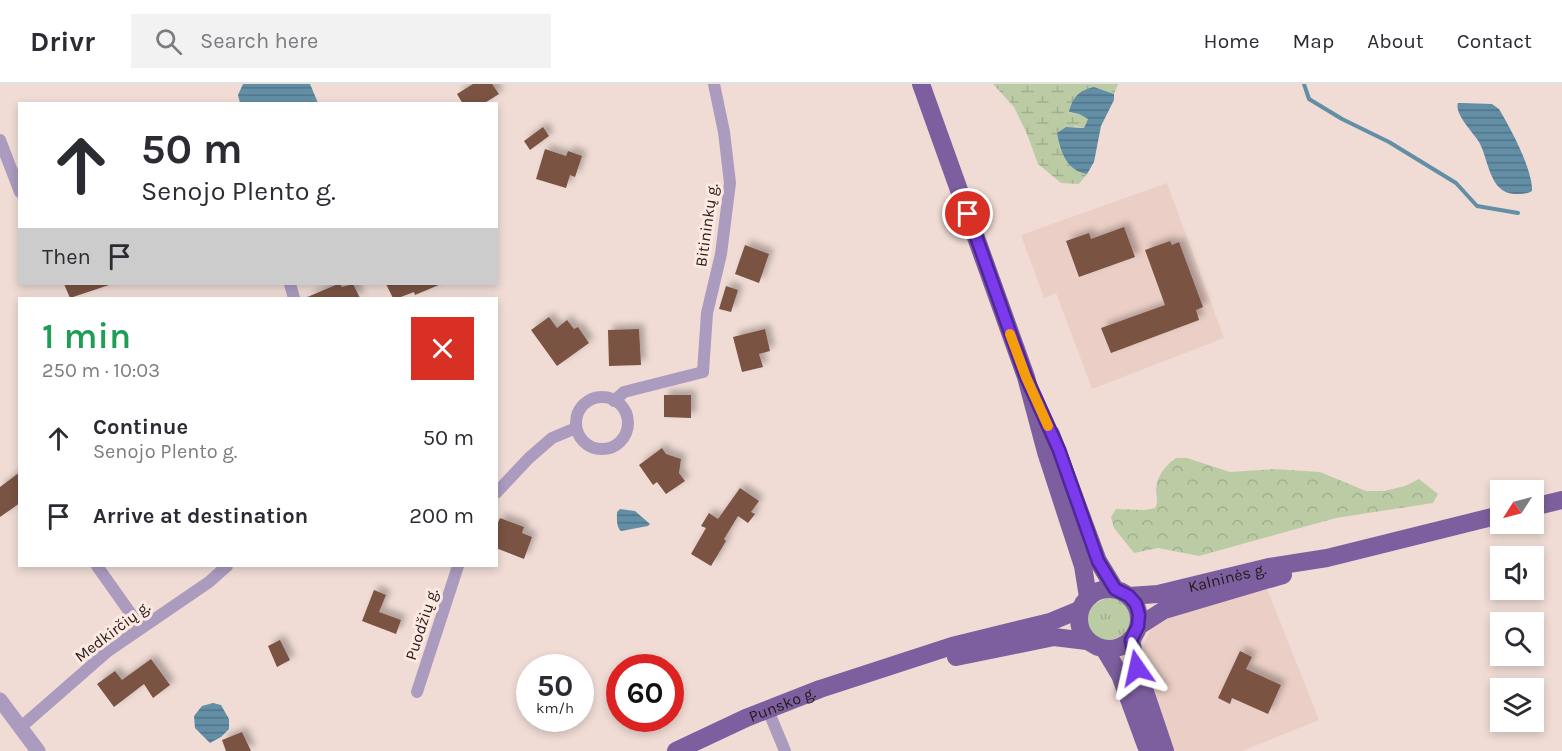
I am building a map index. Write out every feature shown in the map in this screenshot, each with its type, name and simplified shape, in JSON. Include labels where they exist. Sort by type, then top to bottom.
[{"type":"main road","points":[[921,84],[1026,377],[1059,450],[1098,561],[1122,593],[1136,604],[1139,615],[1135,633],[1137,668],[1165,751]]},
{"type":"main road","points":[[1026,377],[1046,452],[1083,566],[1084,604],[1078,621],[1081,632],[1087,641],[1105,650],[1115,649],[1135,633]]},
{"type":"main road","points":[[1544,504],[1562,500]]},
{"type":"main road","name":"Kalninės g.","points":[[1122,593],[1158,594],[1269,567],[1327,558],[1490,517]]},
{"type":"main road","name":"Kalninės g.","points":[[1135,633],[1164,609],[1272,579],[1327,558]]},
{"type":"main road","points":[[1084,604],[1096,592],[1122,593]]},
{"type":"main road","name":"Punsko g.","points":[[676,751],[820,689],[952,646],[1050,622],[1084,604]]},
{"type":"main road","name":"Punsko g.","points":[[891,667],[1054,637],[1087,641]]},
{"type":"main road","points":[[1105,650],[1120,675],[1148,751]]},
{"type":"street","name":"Bitininkų g.","points":[[614,401],[624,392],[704,372],[707,313],[721,254],[730,183],[724,132],[714,84]]},
{"type":"street","points":[[0,140],[18,187]]},
{"type":"street","points":[[598,398],[614,401],[625,412],[627,428],[625,435],[614,447],[598,449],[590,446],[584,442],[576,428],[576,419],[584,405],[598,398]]},
{"type":"street","points":[[498,491],[529,458],[552,438],[576,428]]},
{"type":"street","points":[[98,567],[141,628]]},
{"type":"street","name":"Medkirčių g.","points":[[21,727],[108,651],[209,582],[226,567]]},
{"type":"street","name":"Puodžių g.","points":[[417,692],[458,567]]},
{"type":"street","points":[[0,700],[38,751]]},
{"type":"street","points":[[768,710],[785,751]]},
{"type":"shaded area","points":[[1167,183],[1224,338],[1092,389],[1056,293],[1044,298],[1021,235]]},
{"type":"shaded area","points":[[1266,586],[1319,720],[1242,751],[1169,751],[1140,653],[1151,629],[1158,621]]},
{"type":"green space","points":[[993,84],[1118,84],[1114,94],[1094,87],[1069,113],[1079,114],[1088,119],[1084,128],[1076,126],[1057,133],[1065,159],[1074,169],[1087,174],[1079,184],[1061,183],[1038,164],[1014,107]]},
{"type":"green space","points":[[1176,458],[1187,458],[1230,472],[1274,469],[1320,472],[1366,491],[1384,491],[1405,486],[1419,479],[1438,494],[1433,503],[1336,518],[1199,556],[1158,548],[1134,553],[1114,528],[1111,517],[1116,509],[1155,508],[1160,475]]},
{"type":"green space","points":[[1109,597],[1126,601],[1132,612],[1132,623],[1127,631],[1118,637],[1108,640],[1097,639],[1089,632],[1083,619],[1093,604]]},
{"type":"water","points":[[243,84],[310,84],[318,102],[240,102],[238,95]]},
{"type":"water","points":[[1094,87],[1114,94],[1114,100],[1101,126],[1094,162],[1087,174],[1074,169],[1065,159],[1057,133],[1066,127],[1084,128],[1088,119],[1069,112],[1077,95]]},
{"type":"water","points":[[1458,103],[1492,104],[1499,109],[1525,161],[1532,191],[1514,194],[1499,188],[1479,142],[1459,112]]},
{"type":"water","points":[[620,509],[635,511],[650,524],[621,531],[617,520],[617,512]]},
{"type":"water","points":[[213,703],[221,705],[229,719],[229,729],[210,743],[195,728],[194,716],[202,706]]},
{"type":"building","points":[[473,84],[492,84],[499,94],[486,102],[462,102],[457,94]]},
{"type":"building","points":[[543,127],[549,136],[530,150],[524,141]]},
{"type":"building","points":[[545,149],[566,156],[568,151],[582,156],[575,177],[570,175],[566,188],[536,179]]},
{"type":"building","points":[[1124,227],[1135,257],[1079,277],[1066,241],[1089,233],[1091,239]]},
{"type":"building","points":[[1170,241],[1172,245],[1179,242],[1203,307],[1196,310],[1199,320],[1111,353],[1101,328],[1165,305],[1145,250]]},
{"type":"building","points":[[745,245],[769,254],[759,283],[735,274]]},
{"type":"building","points":[[64,285],[109,285],[73,297],[70,297]]},
{"type":"building","points":[[336,285],[342,287],[354,285],[360,297],[307,297]]},
{"type":"building","points":[[386,285],[439,285],[415,295],[414,292],[401,297],[392,297]]},
{"type":"building","points":[[726,286],[738,290],[731,312],[719,309]]},
{"type":"building","points":[[549,317],[557,328],[567,320],[574,329],[578,327],[589,343],[557,366],[531,330]]},
{"type":"building","points":[[639,329],[641,365],[609,366],[608,330]]},
{"type":"building","points":[[765,329],[770,351],[759,354],[763,367],[742,372],[733,337]]},
{"type":"building","points":[[664,395],[691,395],[691,418],[664,417]]},
{"type":"building","points":[[662,448],[666,454],[681,459],[679,473],[685,481],[666,494],[657,482],[653,485],[639,465]]},
{"type":"building","points":[[18,474],[18,504],[0,517],[0,487]]},
{"type":"building","points":[[740,488],[759,501],[751,512],[755,514],[748,523],[738,516],[711,566],[691,554],[706,528],[701,526],[709,513],[718,519]]},
{"type":"building","points":[[500,518],[524,527],[522,533],[532,537],[524,559],[498,549]]},
{"type":"building","points":[[374,590],[386,595],[379,612],[401,620],[396,634],[362,621]]},
{"type":"building","points":[[280,640],[290,660],[277,667],[268,646]]},
{"type":"building","points":[[1240,651],[1252,657],[1246,669],[1281,685],[1268,714],[1232,698],[1230,704],[1218,698]]},
{"type":"building","points":[[151,659],[170,685],[153,698],[144,684],[114,707],[97,684],[115,671],[122,680]]},
{"type":"building","points":[[242,732],[251,751],[226,751],[222,740]]},
{"type":"waterway","points":[[1304,84],[1309,99],[1342,119],[1389,142],[1456,183],[1477,206],[1518,213]]},
{"type":"slow traffic","points":[[1010,334],[1048,426]]},
{"type":"route","points":[[968,214],[1026,377],[1059,450],[1098,561],[1115,589],[1129,596],[1136,604],[1139,615],[1138,626],[1131,640],[1137,668]]}]
